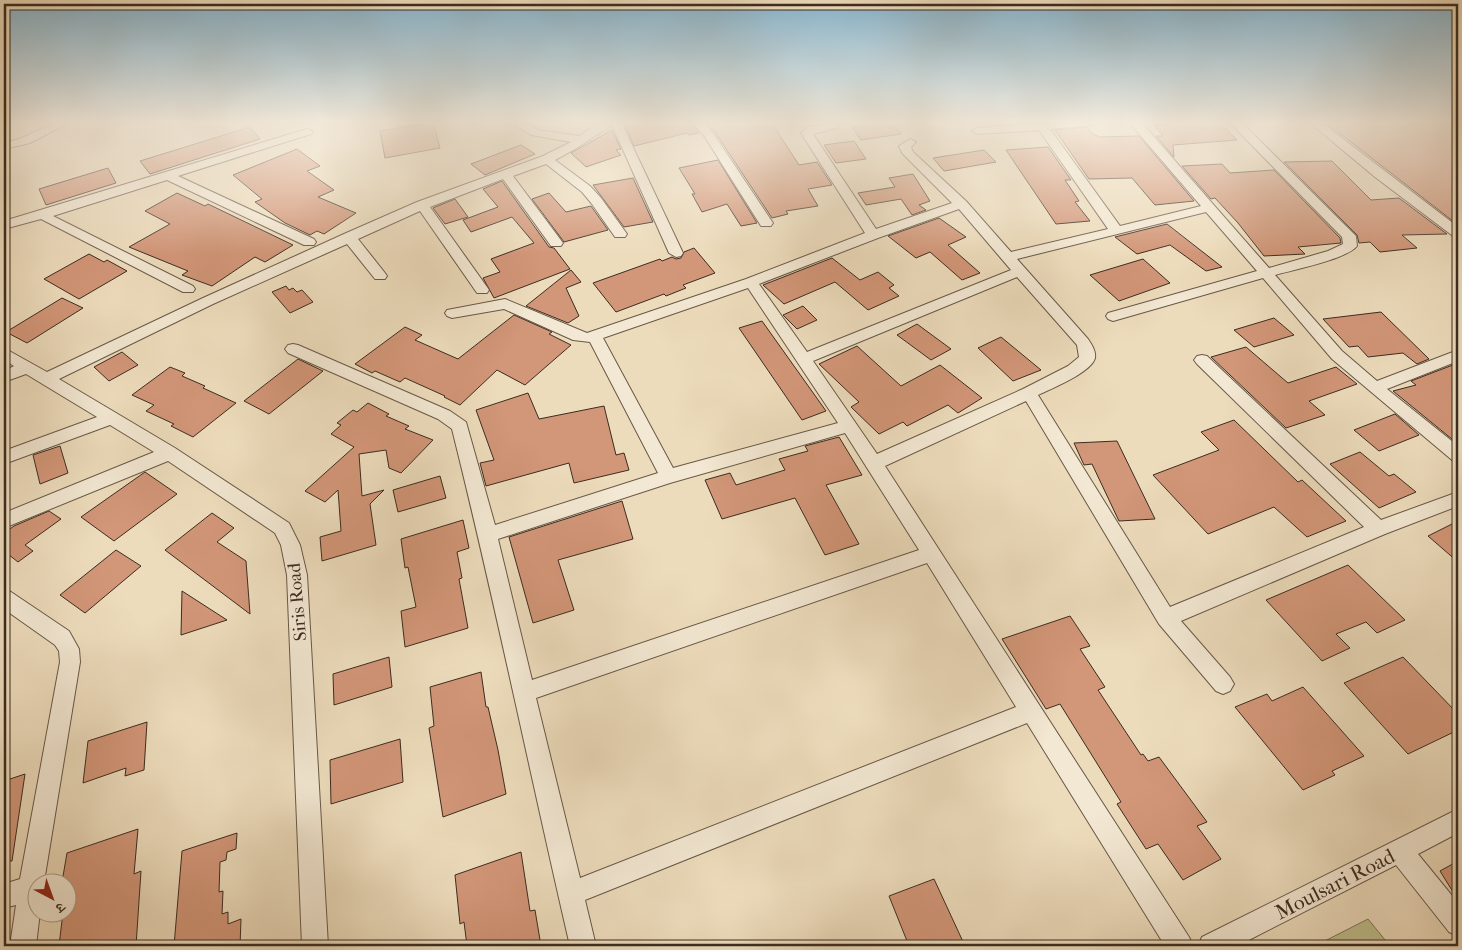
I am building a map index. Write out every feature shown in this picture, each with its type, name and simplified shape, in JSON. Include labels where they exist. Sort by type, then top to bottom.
[{"type":"street","points":[[4,225],[199,166]]},
{"type":"street","points":[[46,378],[349,237],[422,205],[528,166]]},
{"type":"street","points":[[557,166],[597,200],[620,234]]},
{"type":"street","points":[[636,166],[676,253]]},
{"type":"street","points":[[729,166],[766,223]]},
{"type":"street","points":[[828,166],[873,235]]},
{"type":"street","points":[[874,463],[1029,393],[1082,365],[1087,360],[1087,351],[1083,343],[961,204],[922,166]]},
{"type":"street","points":[[1071,166],[1116,230]]},
{"type":"street","points":[[1173,166],[1324,341],[1374,388],[1458,455]]},
{"type":"street","points":[[1112,316],[1339,252],[1350,246],[1351,241],[1278,166]]},
{"type":"street","points":[[1369,166],[1458,233]]},
{"type":"street","points":[[506,175],[556,243]]},
{"type":"street","points":[[168,176],[309,242]]},
{"type":"street","points":[[452,314],[505,304],[578,336],[595,336],[751,282],[873,235],[961,204]]},
{"type":"street","points":[[422,205],[482,290]]},
{"type":"street","points":[[1008,257],[1209,208]]},
{"type":"street","points":[[42,215],[188,289]]},
{"type":"street","points":[[349,237],[380,276]]},
{"type":"street","points":[[804,359],[1020,271]]},
{"type":"street","points":[[751,282],[874,463],[1180,946]]},
{"type":"street","points":[[595,336],[669,476]]},
{"type":"street","points":[[293,349],[444,415],[460,426],[488,535],[583,946]]},
{"type":"street","name":"Siris Road","points":[[4,353],[169,453],[282,528],[292,546],[298,575],[315,946]]},
{"type":"street","points":[[1374,388],[1458,355]]},
{"type":"street","points":[[1202,360],[1378,530]]},
{"type":"street","points":[[4,377],[27,367]]},
{"type":"street","points":[[1029,393],[1166,618],[1223,684]]},
{"type":"street","points":[[4,458],[112,418]]},
{"type":"street","points":[[488,535],[669,476],[849,426]]},
{"type":"street","points":[[4,521],[169,453]]},
{"type":"street","points":[[1166,618],[1458,499]]},
{"type":"street","points":[[523,693],[932,553]]},
{"type":"street","points":[[4,598],[62,638],[69,649],[70,662],[34,872]]},
{"type":"street","points":[[570,894],[1032,711]]},
{"type":"street","name":"Moulsari Road","points":[[1211,946],[1458,821]]},
{"type":"street","points":[[1399,850],[1458,924]]},
{"type":"street","points":[[4,896],[28,889]]},
{"type":"street","points":[[23,946],[28,910]]},
{"type":"shaded area","points":[[1368,919],[1390,946],[1315,946]]},
{"type":"building","points":[[144,166],[174,166],[150,174]]},
{"type":"building","points":[[254,166],[319,166],[307,171],[334,190],[318,197],[356,213],[324,234],[317,231],[310,235],[285,223],[255,202],[262,199],[233,175]]},
{"type":"building","points":[[474,166],[506,166],[485,175]]},
{"type":"building","points":[[722,166],[757,223],[741,226],[727,204],[702,212],[692,194],[695,194],[679,168]]},
{"type":"building","points":[[738,166],[820,166],[832,185],[808,189],[818,206],[786,211],[788,214],[772,218]]},
{"type":"building","points":[[940,166],[971,166],[944,171]]},
{"type":"building","points":[[1017,166],[1061,166],[1071,180],[1065,180],[1079,201],[1075,202],[1090,221],[1056,224]]},
{"type":"building","points":[[1080,166],[1165,166],[1194,201],[1155,205],[1132,178],[1089,179]]},
{"type":"building","points":[[1182,166],[1224,166],[1230,173],[1274,170],[1340,238],[1341,243],[1298,247],[1305,254],[1264,256],[1215,198],[1211,199]]},
{"type":"building","points":[[1288,166],[1337,166],[1371,200],[1399,198],[1447,234],[1402,235],[1417,248],[1380,252],[1370,242],[1359,243],[1357,235]]},
{"type":"building","points":[[1382,166],[1458,166],[1458,225]]},
{"type":"building","points":[[108,168],[116,183],[46,205],[39,189]]},
{"type":"building","points":[[913,174],[930,201],[919,205],[926,210],[912,215],[901,199],[866,205],[858,193],[895,187],[889,178]]},
{"type":"building","points":[[633,178],[653,222],[624,227],[593,185]]},
{"type":"building","points":[[502,181],[549,247],[554,248],[570,269],[494,298],[483,278],[500,272],[491,259],[534,243],[512,217],[471,232],[463,220],[498,207],[483,189]]},
{"type":"building","points":[[177,193],[205,206],[208,204],[293,245],[265,262],[255,257],[212,286],[182,275],[188,271],[129,247],[170,224],[145,211]]},
{"type":"building","points":[[549,193],[566,212],[591,206],[608,230],[564,242],[532,199]]},
{"type":"building","points":[[455,199],[468,217],[445,224],[433,208]]},
{"type":"building","points":[[939,218],[966,237],[948,245],[980,273],[962,280],[930,252],[916,258],[888,236]]},
{"type":"building","points":[[1167,224],[1222,267],[1206,271],[1170,245],[1137,254],[1115,237]]},
{"type":"building","points":[[694,248],[715,273],[683,285],[686,288],[666,296],[664,294],[616,312],[593,283],[660,259],[662,261],[672,257],[676,259],[681,258],[684,252]]},
{"type":"building","points":[[89,254],[104,262],[107,260],[127,271],[79,299],[44,279]]},
{"type":"building","points":[[832,258],[860,280],[878,272],[894,285],[889,288],[899,296],[868,310],[835,282],[784,304],[763,285]]},
{"type":"building","points":[[1143,259],[1170,283],[1119,301],[1090,275]]},
{"type":"building","points":[[571,270],[581,282],[566,288],[579,316],[568,323],[526,306]]},
{"type":"building","points":[[286,286],[289,290],[293,288],[297,292],[302,290],[313,302],[290,313],[272,292]]},
{"type":"building","points":[[62,298],[83,308],[27,343],[6,332]]},
{"type":"building","points":[[803,306],[817,320],[797,329],[783,315]]},
{"type":"building","points":[[1381,312],[1429,359],[1417,364],[1403,353],[1368,357],[1358,346],[1349,347],[1323,319]]},
{"type":"building","points":[[514,315],[552,332],[549,334],[571,345],[525,385],[497,370],[460,405],[405,378],[400,382],[375,371],[372,373],[355,364],[405,327],[422,335],[415,340],[458,359]]},
{"type":"building","points":[[1274,318],[1294,335],[1254,347],[1234,330]]},
{"type":"building","points":[[762,321],[826,411],[802,420],[739,328]]},
{"type":"building","points":[[917,324],[951,349],[931,360],[897,335]]},
{"type":"building","points":[[1001,337],[1041,370],[1013,381],[978,348]]},
{"type":"building","points":[[857,346],[901,386],[940,365],[982,398],[958,413],[948,405],[907,426],[903,422],[879,434],[851,407],[859,402],[819,364]]},
{"type":"building","points":[[1246,347],[1288,383],[1336,367],[1357,384],[1309,401],[1325,415],[1286,428],[1211,357]]},
{"type":"building","points":[[122,352],[138,365],[109,381],[94,367]]},
{"type":"building","points":[[298,359],[323,371],[269,414],[244,401]]},
{"type":"building","points":[[1458,363],[1458,444],[1393,391],[1416,385],[1411,381]]},
{"type":"building","points":[[170,367],[185,373],[182,376],[205,386],[203,388],[236,403],[193,437],[171,426],[174,424],[146,411],[154,405],[132,395]]},
{"type":"building","points":[[528,393],[539,419],[604,406],[616,455],[624,453],[629,470],[574,483],[569,463],[486,486],[480,463],[494,460],[476,410]]},
{"type":"building","points":[[368,403],[389,414],[386,416],[409,426],[405,429],[433,440],[401,473],[389,468],[386,450],[359,454],[362,496],[384,490],[370,504],[376,545],[322,561],[320,537],[341,531],[338,490],[325,502],[305,491],[354,447],[331,434],[341,425],[337,423],[353,410],[357,412]]},
{"type":"building","points":[[1395,414],[1419,435],[1379,451],[1354,430]]},
{"type":"building","points":[[1234,420],[1298,482],[1302,480],[1346,521],[1307,537],[1274,507],[1208,534],[1153,475],[1219,450],[1201,432]]},
{"type":"building","points":[[839,437],[862,475],[826,485],[859,544],[825,555],[795,498],[722,519],[705,480],[730,473],[736,485],[785,470],[779,459],[808,451],[805,446]]},
{"type":"building","points":[[1117,441],[1155,519],[1119,521],[1092,464],[1084,465],[1074,443]]},
{"type":"building","points":[[60,446],[68,473],[40,484],[33,455]]},
{"type":"building","points":[[1360,452],[1389,476],[1394,474],[1416,492],[1379,508],[1330,464]]},
{"type":"building","points":[[145,472],[177,494],[114,541],[81,517]]},
{"type":"building","points":[[440,476],[446,498],[398,512],[393,490]]},
{"type":"building","points":[[622,501],[633,539],[558,560],[574,610],[533,623],[509,537]]},
{"type":"building","points":[[49,511],[61,519],[25,545],[33,551],[18,562],[4,551],[4,533],[14,526]]},
{"type":"building","points":[[212,513],[234,528],[217,542],[246,561],[250,614],[165,550]]},
{"type":"building","points":[[463,520],[469,548],[457,552],[462,578],[459,579],[468,628],[405,647],[401,611],[416,607],[408,567],[405,568],[401,539]]},
{"type":"building","points":[[1458,521],[1458,562],[1428,536]]},
{"type":"building","points":[[116,550],[141,566],[85,613],[60,595]]},
{"type":"building","points":[[1348,565],[1405,620],[1377,633],[1366,622],[1336,634],[1350,648],[1322,661],[1266,600]]},
{"type":"building","points":[[182,591],[227,620],[181,635]]},
{"type":"building","points":[[1070,616],[1090,646],[1080,649],[1105,687],[1098,690],[1141,755],[1143,754],[1148,761],[1159,757],[1207,822],[1197,826],[1221,859],[1183,880],[1158,844],[1146,849],[1117,804],[1121,802],[1060,704],[1046,709],[1002,639]]},
{"type":"building","points":[[389,657],[392,687],[334,705],[333,674]]},
{"type":"building","points":[[1403,657],[1458,714],[1458,730],[1408,754],[1344,683]]},
{"type":"building","points":[[481,672],[486,707],[488,707],[498,750],[506,794],[443,817],[429,728],[434,726],[430,687]]},
{"type":"building","points":[[1303,687],[1364,756],[1332,771],[1335,775],[1303,790],[1235,707],[1267,694],[1272,701]]},
{"type":"building","points":[[147,722],[144,770],[125,776],[126,768],[83,783],[88,741]]},
{"type":"building","points":[[400,739],[403,782],[331,804],[330,760]]},
{"type":"building","points":[[25,774],[12,861],[4,861],[4,781]]},
{"type":"building","points":[[138,829],[134,874],[141,871],[136,946],[59,946],[62,922],[78,922],[78,872],[64,872],[67,853]]},
{"type":"building","points":[[237,833],[236,849],[227,852],[226,860],[220,862],[219,892],[223,891],[222,914],[228,912],[228,924],[241,919],[240,946],[174,946],[182,851]]},
{"type":"building","points":[[521,852],[530,911],[535,910],[541,946],[467,946],[464,922],[460,924],[455,875]]},
{"type":"building","points":[[1458,861],[1458,900],[1440,871]]},
{"type":"building","points":[[934,879],[965,946],[909,946],[889,896]]}]
